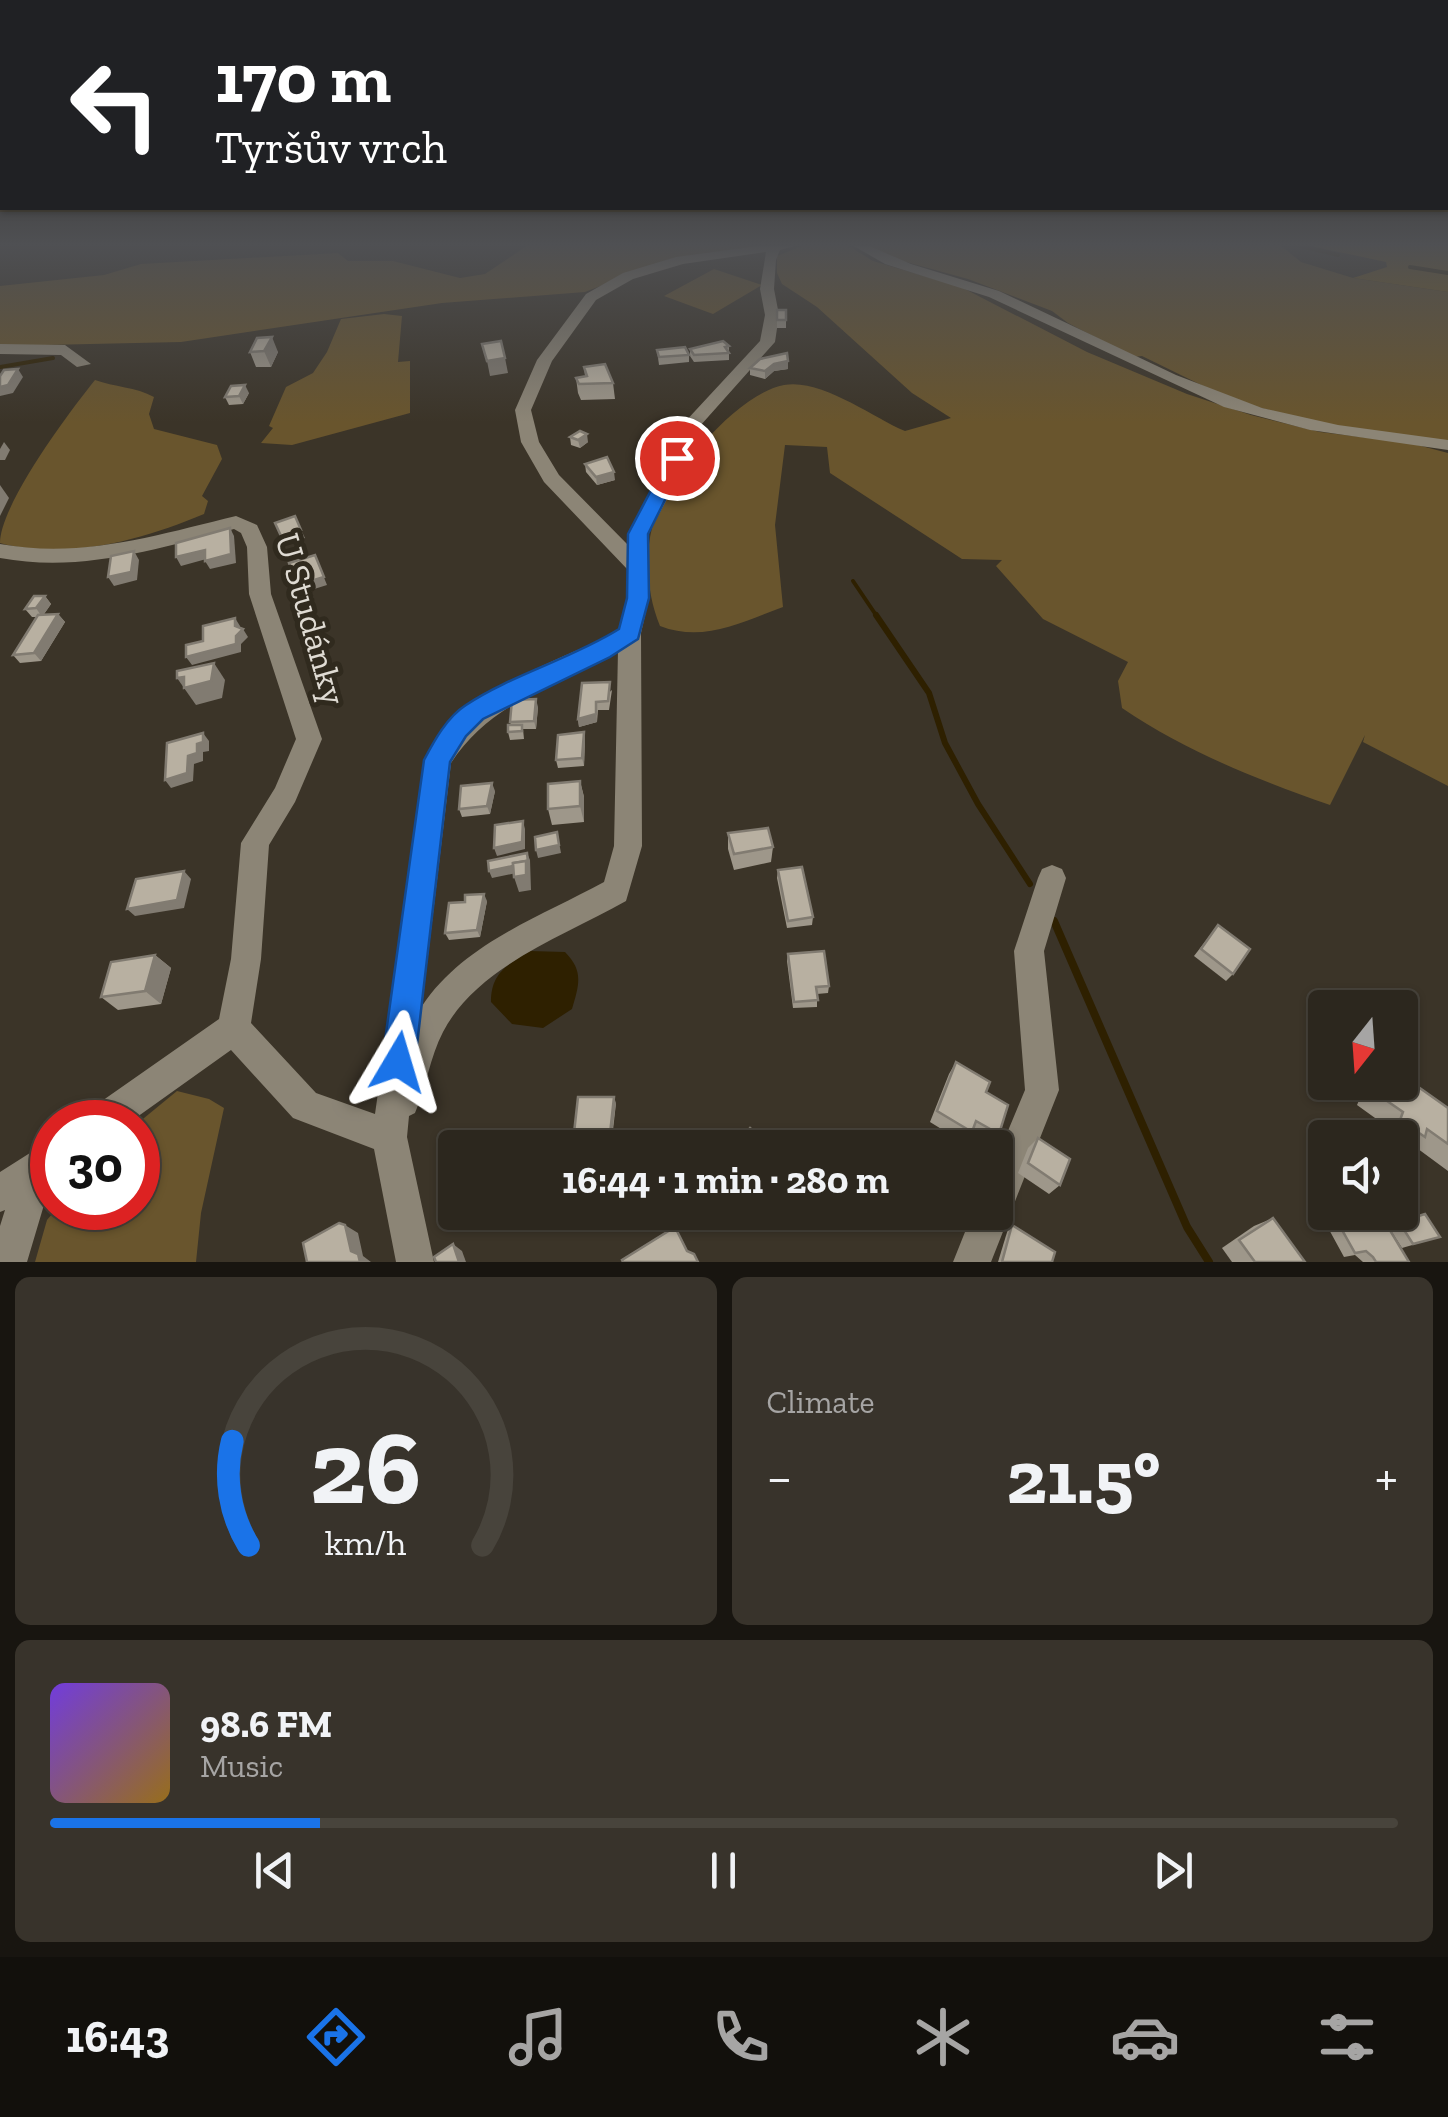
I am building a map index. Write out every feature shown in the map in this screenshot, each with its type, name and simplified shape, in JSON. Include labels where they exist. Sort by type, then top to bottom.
[{"type":"street","points":[[585,304],[569,332],[544,360],[523,410],[530,442],[551,478],[637,567]]},
{"type":"street","points":[[389,1137],[435,1015],[463,983],[496,956],[616,891],[628,846],[630,634],[638,598],[638,534],[667,483],[692,424],[758,353],[771,333],[768,304]]},
{"type":"street","points":[[1014,304],[1168,378],[1234,405],[1304,424],[1448,445]]},
{"type":"street","points":[[0,349],[65,350],[83,364]]},
{"type":"street","name":"U Studánky","points":[[0,551],[44,560],[102,553],[236,522],[250,529],[257,547],[260,594],[309,738],[286,794],[255,843],[246,958],[234,1028]]},
{"type":"street","points":[[414,1262],[389,1137],[438,760],[457,729],[474,712],[630,634]]},
{"type":"street","points":[[1013,1162],[1042,1090],[1029,950],[1052,878]]},
{"type":"street","points":[[132,1100],[234,1028],[306,1106],[389,1137]]},
{"type":"street","points":[[0,1194],[30,1173]]},
{"type":"street","points":[[8,1262],[30,1202]]},
{"type":"street","points":[[972,1262],[985,1230]]},
{"type":"shaded area","points":[[0,304],[436,304],[181,342],[0,346]]},
{"type":"shaded area","points":[[685,304],[730,304],[713,314]]},
{"type":"shaded area","points":[[812,304],[994,304],[1087,352],[1187,394],[1320,432],[1410,443],[1448,453],[1448,786],[1363,742],[1365,735],[1330,805],[1249,774],[1172,738],[1122,708],[1118,681],[1128,662],[1043,619],[996,566],[1002,560],[962,559],[830,473],[827,447],[785,445],[775,525],[783,607],[707,631],[676,631],[660,626],[650,591],[648,565],[652,528],[659,509],[686,464],[744,405],[765,392],[798,384],[846,400],[905,431],[951,418],[912,393]]},
{"type":"shaded area","points":[[1033,304],[1448,304],[1448,441],[1319,423],[1234,401],[1142,356],[1133,357]]},
{"type":"shaded area","points":[[402,316],[398,362],[410,361],[410,413],[292,445],[261,443],[273,428],[269,426],[286,387],[313,373],[341,319]]},
{"type":"shaded area","points":[[95,380],[154,397],[149,414],[154,429],[217,445],[222,459],[202,496],[208,501],[204,514],[130,539],[78,549],[25,548],[0,543],[3,526],[23,483]]},
{"type":"shaded area","points":[[530,951],[565,952],[577,972],[572,1009],[543,1028],[512,1024],[491,1002],[497,977]]},
{"type":"shaded area","points":[[177,1091],[209,1099],[224,1108],[201,1213],[196,1262],[35,1262],[44,1230],[160,1230],[160,1105]]},
{"type":"building","points":[[777,310],[786,310],[786,320],[777,320]]},
{"type":"building","points":[[272,337],[264,351],[250,352],[257,338]]},
{"type":"building","points":[[501,341],[505,358],[487,361],[482,344]]},
{"type":"building","points":[[723,341],[729,346],[725,347],[729,353],[694,355],[690,349]]},
{"type":"building","points":[[685,347],[689,355],[659,357],[657,350]]},
{"type":"building","points":[[787,353],[788,361],[765,371],[750,368],[760,359]]},
{"type":"building","points":[[605,364],[613,383],[579,384],[576,378],[587,376],[584,367]]},
{"type":"building","points":[[18,369],[8,385],[0,387],[4,370]]},
{"type":"building","points":[[245,385],[239,396],[225,397],[231,386]]},
{"type":"building","points":[[580,431],[587,434],[578,440],[570,437]]},
{"type":"building","points":[[607,457],[614,472],[596,477],[585,464]]},
{"type":"building","points":[[295,516],[301,530],[281,536],[275,523]]},
{"type":"building","points":[[230,528],[231,554],[205,561],[205,550],[176,557],[176,543]]},
{"type":"building","points":[[134,551],[131,572],[108,577],[111,556]]},
{"type":"building","points":[[315,555],[324,577],[307,582],[310,591],[301,594],[289,563]]},
{"type":"building","points":[[34,596],[45,596],[36,608],[25,609]]},
{"type":"building","points":[[58,614],[34,653],[13,655],[38,615]]},
{"type":"building","points":[[235,618],[235,626],[243,629],[236,636],[236,644],[186,657],[186,645],[203,641],[203,626]]},
{"type":"building","points":[[214,663],[211,681],[184,688],[184,677],[177,678],[177,671]]},
{"type":"building","points":[[610,682],[608,701],[596,702],[596,714],[578,719],[582,683]]},
{"type":"building","points":[[536,699],[534,721],[510,722],[512,700]]},
{"type":"building","points":[[508,725],[522,725],[522,731],[508,732]]},
{"type":"building","points":[[584,732],[582,758],[556,760],[558,735]]},
{"type":"building","points":[[203,733],[197,753],[188,756],[187,773],[165,780],[167,743]]},
{"type":"building","points":[[580,781],[580,806],[548,809],[548,784]]},
{"type":"building","points":[[492,783],[487,806],[459,809],[461,786]]},
{"type":"building","points":[[523,821],[522,842],[494,848],[495,825]]},
{"type":"building","points":[[768,828],[773,847],[734,854],[728,833]]},
{"type":"building","points":[[557,832],[559,845],[536,850],[535,837]]},
{"type":"building","points":[[527,853],[528,863],[513,863],[489,871],[488,861]]},
{"type":"building","points":[[526,861],[526,875],[514,877],[513,863]]},
{"type":"building","points":[[802,867],[813,917],[788,921],[778,870]]},
{"type":"building","points":[[184,871],[177,900],[127,909],[136,879]]},
{"type":"building","points":[[484,894],[477,930],[445,933],[449,903],[465,902],[465,895]]},
{"type":"building","points":[[1218,925],[1250,949],[1233,974],[1201,949]]},
{"type":"building","points":[[824,951],[829,986],[816,987],[818,1000],[794,1002],[788,954]]},
{"type":"building","points":[[155,955],[145,991],[101,997],[111,962]]},
{"type":"building","points":[[956,1062],[990,1082],[986,1092],[1008,1105],[1000,1130],[976,1121],[973,1130],[969,1130],[937,1111]]},
{"type":"building","points":[[1418,1087],[1448,1108],[1448,1144],[1427,1129],[1425,1137],[1418,1132],[1418,1120],[1400,1120],[1403,1112],[1386,1100],[1418,1100]]},
{"type":"building","points":[[578,1097],[614,1097],[610,1130],[574,1130]]},
{"type":"building","points":[[1038,1138],[1070,1159],[1060,1185],[1028,1163]]},
{"type":"building","points":[[1425,1214],[1440,1237],[1413,1244],[1404,1230],[1418,1230],[1418,1216]]},
{"type":"building","points":[[1273,1218],[1305,1262],[1255,1262],[1239,1240]]},
{"type":"building","points":[[339,1223],[345,1225],[351,1251],[358,1254],[360,1262],[307,1262],[303,1243]]},
{"type":"building","points":[[1013,1226],[1055,1252],[1052,1262],[1002,1262]]},
{"type":"building","points":[[670,1230],[676,1230],[698,1262],[623,1262]]},
{"type":"building","points":[[1342,1230],[1390,1230],[1409,1262],[1376,1262],[1366,1251],[1355,1253]]},
{"type":"building","points":[[453,1244],[459,1262],[436,1262],[434,1257]]},
{"type":"waterway","points":[[0,367],[53,358]]},
{"type":"waterway","points":[[853,581],[878,618]]},
{"type":"waterway","points":[[876,615],[929,693],[945,743],[978,804],[1030,884]]},
{"type":"waterway","points":[[1054,921],[1187,1227],[1209,1262]]},
{"type":"route","points":[[398,1062],[438,760],[448,741],[474,712],[630,634],[638,598],[638,534],[677,458]]}]
